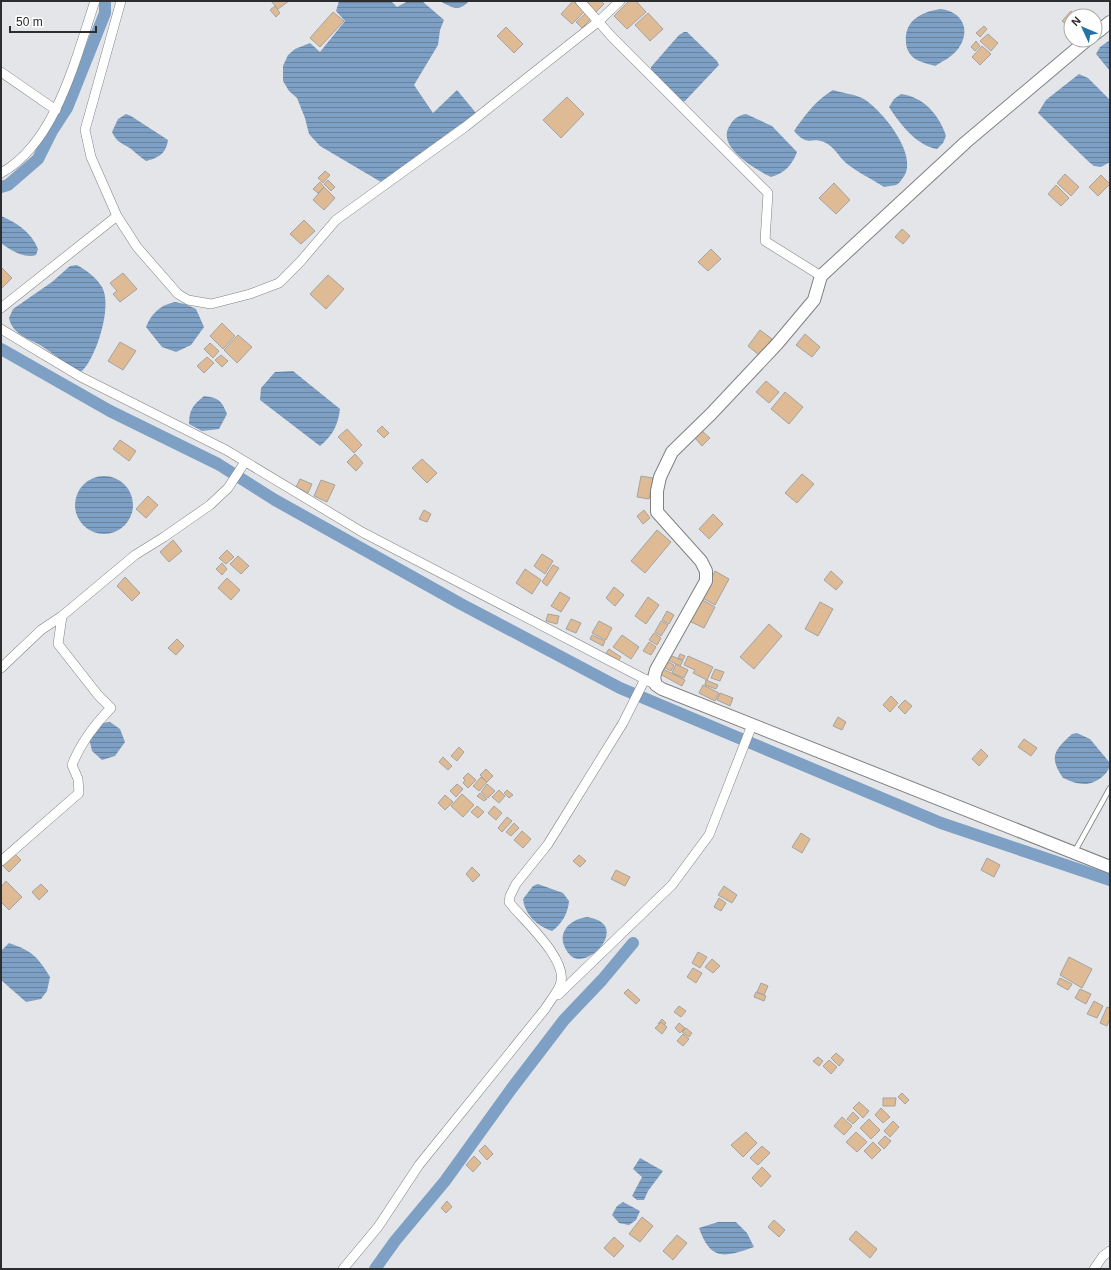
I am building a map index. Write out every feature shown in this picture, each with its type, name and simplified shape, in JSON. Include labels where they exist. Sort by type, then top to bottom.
[{"type":"street","points":[[1,173],[28,153],[56,110],[68,81],[95,1]]},
{"type":"street","points":[[121,1],[85,130],[91,157],[117,216],[141,252],[178,294],[188,300],[211,304],[250,294],[278,283],[300,262],[336,220],[465,128],[599,21],[620,1]]},
{"type":"street","points":[[580,1],[612,37],[768,193],[765,241],[821,276]]},
{"type":"street","points":[[656,685],[654,678],[656,670],[706,581],[706,571],[701,561],[657,512],[657,491],[660,477],[672,452],[711,414],[777,344],[814,300],[821,276],[966,142],[1078,48]]},
{"type":"street","points":[[1,72],[56,110]]},
{"type":"street","points":[[1,308],[117,216]]},
{"type":"street","points":[[1,329],[81,377],[226,450],[362,532],[656,685],[752,725],[1110,867]]},
{"type":"street","points":[[1,668],[41,630],[62,616],[135,555],[210,505],[228,488],[245,462]]},
{"type":"street","points":[[1,861],[79,793],[78,780],[72,764],[84,740],[96,723],[111,708],[98,695],[58,644],[62,616]]},
{"type":"street","points":[[343,1269],[378,1227],[419,1165],[447,1130],[463,1113],[547,1006],[561,984],[559,963],[543,941],[509,902],[510,896],[516,884],[548,844],[623,723],[645,679]]},
{"type":"street","points":[[547,1006],[672,884],[709,835],[724,800],[752,725]]},
{"type":"street","points":[[1094,1269],[1103,1256],[1110,1251]]},
{"type":"lane","points":[[1074,853],[1110,788]]},
{"type":"water","points":[[339,1],[391,1],[397,7],[408,1],[422,1],[444,20],[440,30],[438,45],[414,85],[433,113],[457,90],[476,113],[381,182],[320,146],[309,134],[305,118],[297,98],[289,91],[283,81],[283,66],[288,55],[295,49],[310,43],[320,52],[345,21],[336,11]]},
{"type":"water","points":[[440,1],[469,1],[462,7],[455,8]]},
{"type":"water","points":[[940,9],[954,13],[959,18],[964,29],[964,35],[956,52],[935,66],[919,61],[909,53],[906,35],[911,23],[920,15]]},
{"type":"water","points":[[687,32],[717,61],[719,65],[685,101],[682,102],[651,71],[651,67],[679,35]]},
{"type":"water","points":[[1110,40],[1110,71],[1096,54],[1099,48],[1103,48],[1103,45]]},
{"type":"water","points":[[1079,74],[1088,78],[1110,100],[1110,162],[1101,167],[1094,166],[1089,162],[1038,113],[1046,100]]},
{"type":"water","points":[[833,90],[862,98],[870,103],[897,134],[907,159],[907,170],[902,180],[897,185],[884,187],[850,166],[828,144],[816,140],[809,141],[803,139],[794,131],[806,114]]},
{"type":"water","points":[[901,94],[924,103],[935,114],[946,136],[943,143],[937,149],[923,144],[916,139],[898,120],[889,107],[894,99]]},
{"type":"water","points":[[126,114],[168,140],[167,145],[161,155],[146,161],[115,138],[112,132],[118,119]]},
{"type":"water","points":[[746,114],[772,126],[797,152],[793,161],[784,171],[771,177],[756,169],[733,150],[728,142],[727,135],[729,127],[736,118]]},
{"type":"water","points":[[1,216],[12,221],[28,233],[38,249],[36,255],[22,255],[1,243]]},
{"type":"water","points":[[77,265],[91,274],[100,283],[105,296],[104,318],[101,331],[93,355],[82,371],[78,371],[41,346],[19,334],[11,324],[9,318],[13,309],[52,282],[70,266]]},
{"type":"water","points":[[175,302],[185,304],[196,309],[204,327],[191,345],[176,352],[162,347],[146,327],[153,314],[165,305]]},
{"type":"water","points":[[293,371],[340,409],[338,420],[334,429],[320,446],[260,400],[261,388],[275,372]]},
{"type":"water","points":[[204,396],[219,400],[225,409],[227,414],[219,429],[202,431],[189,424],[192,408]]},
{"type":"water","points":[[98,476],[110,476],[125,484],[133,499],[133,511],[125,526],[110,534],[98,534],[83,526],[75,511],[75,499],[83,484]]},
{"type":"water","points":[[110,722],[120,729],[125,742],[115,756],[102,760],[92,751],[89,738],[103,723]]},
{"type":"water","points":[[1077,733],[1090,739],[1110,763],[1108,771],[1101,778],[1089,784],[1076,783],[1063,778],[1056,764],[1055,759],[1058,749],[1072,734]]},
{"type":"water","points":[[538,884],[563,893],[569,901],[564,918],[552,931],[537,923],[529,915],[524,905],[523,899],[533,886]]},
{"type":"water","points":[[587,917],[600,921],[606,928],[606,937],[602,945],[595,953],[586,958],[577,959],[570,955],[565,948],[563,936],[565,930],[573,922]]},
{"type":"water","points":[[9,943],[33,955],[50,977],[47,991],[41,999],[26,1002],[1,980],[1,951]]},
{"type":"water","points":[[640,1158],[663,1171],[648,1191],[644,1200],[637,1200],[632,1196],[642,1177],[633,1169]]},
{"type":"water","points":[[623,1202],[640,1211],[636,1220],[629,1225],[619,1223],[612,1215],[617,1206]]},
{"type":"water","points":[[718,1222],[736,1222],[747,1233],[754,1247],[727,1254],[714,1252],[704,1239],[699,1228]]},
{"type":"building","points":[[271,1],[289,1],[278,9]]},
{"type":"building","points":[[573,1],[584,12],[572,24],[561,14]]},
{"type":"building","points":[[585,1],[601,1],[604,4],[595,13]]},
{"type":"building","points":[[629,1],[636,1],[646,12],[627,29],[614,16]]},
{"type":"building","points":[[275,6],[280,13],[276,17],[270,10]]},
{"type":"building","points":[[333,12],[344,21],[320,47],[310,38]]},
{"type":"building","points":[[586,13],[592,18],[582,28],[576,22]]},
{"type":"building","points":[[648,13],[663,29],[650,41],[635,25]]},
{"type":"building","points":[[984,26],[987,29],[980,37],[976,33]]},
{"type":"building","points":[[506,27],[523,44],[514,53],[497,36]]},
{"type":"building","points":[[988,34],[998,43],[991,51],[980,41]]},
{"type":"building","points":[[976,41],[980,46],[975,51],[971,47]]},
{"type":"building","points":[[982,46],[991,54],[980,65],[972,57]]},
{"type":"building","points":[[567,97],[584,114],[561,138],[543,120]]},
{"type":"building","points":[[325,171],[330,175],[323,183],[318,178]]},
{"type":"building","points":[[1065,174],[1079,187],[1071,196],[1057,183]]},
{"type":"building","points":[[1101,175],[1110,184],[1098,196],[1089,187]]},
{"type":"building","points":[[328,180],[335,187],[331,191],[324,184]]},
{"type":"building","points":[[320,182],[324,187],[318,193],[313,189]]},
{"type":"building","points":[[834,183],[850,200],[836,214],[819,198]]},
{"type":"building","points":[[1056,185],[1069,198],[1061,206],[1048,194]]},
{"type":"building","points":[[324,187],[335,198],[324,210],[313,200]]},
{"type":"building","points":[[304,220],[315,231],[301,244],[290,234]]},
{"type":"building","points":[[902,229],[910,236],[903,244],[895,237]]},
{"type":"building","points":[[711,249],[721,259],[708,271],[698,262]]},
{"type":"building","points":[[1,267],[12,278],[1,289]]},
{"type":"building","points":[[123,273],[137,289],[120,302],[113,294],[117,291],[110,283]]},
{"type":"building","points":[[328,275],[344,289],[326,309],[310,294]]},
{"type":"building","points":[[222,323],[235,336],[223,349],[210,336]]},
{"type":"building","points":[[760,330],[772,339],[759,355],[748,346]]},
{"type":"building","points":[[805,334],[820,347],[812,357],[796,345]]},
{"type":"building","points":[[238,335],[252,347],[237,363],[224,350]]},
{"type":"building","points":[[120,342],[136,351],[123,370],[108,361]]},
{"type":"building","points":[[210,343],[219,351],[213,358],[204,349]]},
{"type":"building","points":[[221,355],[228,361],[222,367],[215,360]]},
{"type":"building","points":[[207,357],[214,363],[204,373],[197,366]]},
{"type":"building","points":[[766,381],[779,392],[769,403],[756,392]]},
{"type":"building","points":[[785,392],[803,407],[789,424],[771,409]]},
{"type":"building","points":[[382,426],[389,433],[384,438],[377,431]]},
{"type":"building","points":[[347,429],[362,445],[354,453],[338,437]]},
{"type":"building","points":[[702,431],[710,438],[702,446],[695,438]]},
{"type":"building","points":[[120,440],[136,451],[129,461],[113,449]]},
{"type":"building","points":[[355,454],[363,463],[356,471],[347,462]]},
{"type":"building","points":[[422,459],[437,473],[427,483],[412,468]]},
{"type":"building","points":[[802,474],[814,484],[797,503],[785,493]]},
{"type":"building","points":[[641,476],[653,478],[649,499],[637,497]]},
{"type":"building","points":[[300,479],[312,484],[308,493],[296,487]]},
{"type":"building","points":[[321,480],[335,485],[327,502],[314,496]]},
{"type":"building","points":[[148,496],[158,505],[146,518],[136,509]]},
{"type":"building","points":[[424,510],[431,514],[427,522],[419,519]]},
{"type":"building","points":[[644,510],[650,518],[643,524],[637,516]]},
{"type":"building","points":[[713,514],[723,524],[709,539],[699,529]]},
{"type":"building","points":[[657,530],[671,542],[645,573],[631,561]]},
{"type":"building","points":[[173,540],[182,551],[169,562],[160,552]]},
{"type":"building","points":[[227,550],[234,557],[226,564],[219,558]]},
{"type":"building","points":[[542,554],[553,561],[545,574],[534,566]]},
{"type":"building","points":[[238,556],[249,566],[241,574],[230,564]]},
{"type":"building","points":[[222,563],[227,569],[222,575],[216,569]]},
{"type":"building","points":[[553,565],[559,568],[547,586],[542,582]]},
{"type":"building","points":[[525,569],[541,580],[532,594],[516,583]]},
{"type":"building","points":[[715,571],[729,579],[715,605],[701,597]]},
{"type":"building","points":[[831,571],[843,582],[836,590],[824,580]]},
{"type":"building","points":[[125,577],[140,593],[132,601],[117,586]]},
{"type":"building","points":[[227,578],[240,590],[231,600],[218,588]]},
{"type":"building","points":[[614,587],[624,595],[615,606],[606,598]]},
{"type":"building","points":[[560,592],[570,598],[561,612],[551,606]]},
{"type":"building","points":[[648,597],[659,605],[646,624],[635,616]]},
{"type":"building","points":[[701,599],[715,607],[704,628],[689,621]]},
{"type":"building","points":[[820,602],[833,609],[818,636],[805,629]]},
{"type":"building","points":[[667,611],[674,615],[669,624],[662,620]]},
{"type":"building","points":[[548,614],[559,616],[557,624],[546,621]]},
{"type":"building","points":[[571,619],[581,623],[576,633],[566,629]]},
{"type":"building","points":[[599,621],[612,628],[606,640],[592,633]]},
{"type":"building","points":[[661,621],[668,625],[661,636],[655,632]]},
{"type":"building","points":[[769,624],[782,636],[754,669],[740,657]]},
{"type":"building","points":[[654,633],[661,638],[657,645],[649,640]]},
{"type":"building","points":[[592,635],[605,641],[603,646],[590,639]]},
{"type":"building","points":[[622,635],[639,647],[631,659],[613,647]]},
{"type":"building","points":[[177,639],[184,646],[176,655],[168,648]]},
{"type":"building","points":[[649,642],[656,647],[651,655],[643,651]]},
{"type":"building","points":[[609,649],[621,657],[618,661],[606,653]]},
{"type":"building","points":[[668,654],[683,661],[680,666],[666,659]]},
{"type":"building","points":[[680,654],[685,656],[683,660],[678,658]]},
{"type":"building","points":[[688,656],[713,667],[707,680],[693,673],[695,670],[684,665]]},
{"type":"building","points":[[664,660],[674,665],[671,671],[662,666]]},
{"type":"building","points":[[676,664],[688,670],[684,678],[672,673]]},
{"type":"building","points":[[661,668],[685,680],[682,686],[658,673]]},
{"type":"building","points":[[715,669],[724,672],[720,681],[711,678]]},
{"type":"building","points":[[706,680],[718,685],[716,689],[705,685]]},
{"type":"building","points":[[703,685],[719,693],[715,701],[699,693]]},
{"type":"building","points":[[720,693],[733,698],[730,706],[717,700]]},
{"type":"building","points":[[891,696],[898,703],[890,712],[883,705]]},
{"type":"building","points":[[905,700],[912,706],[905,714],[898,707]]},
{"type":"building","points":[[838,717],[846,722],[842,730],[833,726]]},
{"type":"building","points":[[1024,739],[1037,748],[1031,756],[1018,747]]},
{"type":"building","points":[[459,747],[464,752],[457,761],[451,756]]},
{"type":"building","points":[[981,749],[988,756],[979,766],[972,759]]},
{"type":"building","points":[[443,757],[452,766],[448,770],[439,762]]},
{"type":"building","points":[[486,769],[493,776],[487,782],[480,775]]},
{"type":"building","points":[[468,773],[476,780],[468,788],[463,783],[465,780],[463,778]]},
{"type":"building","points":[[481,777],[487,782],[479,791],[473,786]]},
{"type":"building","points":[[457,784],[463,789],[456,797],[450,791]]},
{"type":"building","points":[[487,784],[495,791],[488,798],[481,792]]},
{"type":"building","points":[[499,790],[505,796],[499,803],[492,797]]},
{"type":"building","points":[[507,790],[513,795],[509,798],[504,793]]},
{"type":"building","points":[[480,793],[487,799],[484,801],[477,796]]},
{"type":"building","points":[[462,794],[474,805],[463,817],[451,806]]},
{"type":"building","points":[[445,795],[453,802],[445,810],[438,803]]},
{"type":"building","points":[[477,806],[484,812],[478,818],[471,812]]},
{"type":"building","points":[[494,806],[502,813],[496,820],[488,813]]},
{"type":"building","points":[[507,817],[512,821],[502,832],[498,828]]},
{"type":"building","points":[[514,823],[519,828],[511,836],[506,832]]},
{"type":"building","points":[[522,831],[531,839],[523,848],[514,840]]},
{"type":"building","points":[[801,833],[810,839],[802,853],[792,847]]},
{"type":"building","points":[[13,852],[21,860],[9,872],[1,864]]},
{"type":"building","points":[[579,855],[586,861],[580,867],[573,861]]},
{"type":"building","points":[[987,858],[1000,865],[994,877],[981,870]]},
{"type":"building","points":[[472,867],[480,875],[473,882],[466,874]]},
{"type":"building","points":[[616,870],[630,877],[625,886],[611,879]]},
{"type":"building","points":[[6,881],[22,897],[9,910],[1,902],[1,887]]},
{"type":"building","points":[[41,884],[48,891],[39,900],[32,892]]},
{"type":"building","points":[[724,886],[737,895],[732,903],[718,895]]},
{"type":"building","points":[[719,898],[726,903],[721,911],[714,907]]},
{"type":"building","points":[[698,952],[707,957],[700,968],[692,963]]},
{"type":"building","points":[[1069,957],[1092,969],[1082,988],[1060,975]]},
{"type":"building","points":[[712,959],[720,966],[713,973],[705,967]]},
{"type":"building","points":[[693,968],[702,973],[696,983],[687,977]]},
{"type":"building","points":[[1060,978],[1072,984],[1068,990],[1057,984]]},
{"type":"building","points":[[761,983],[768,986],[764,995],[757,992]]},
{"type":"building","points":[[628,989],[640,1000],[636,1004],[624,993]]},
{"type":"building","points":[[1080,989],[1091,994],[1086,1004],[1075,998]]},
{"type":"building","points":[[756,992],[766,996],[764,1001],[754,997]]},
{"type":"building","points":[[1094,1001],[1103,1006],[1097,1018],[1087,1014]]},
{"type":"building","points":[[679,1006],[686,1011],[681,1017],[674,1012]]},
{"type":"building","points":[[1107,1007],[1110,1008],[1110,1018],[1107,1026],[1100,1023]]},
{"type":"building","points":[[662,1019],[666,1023],[662,1028],[658,1024]]},
{"type":"building","points":[[661,1022],[667,1027],[662,1034],[655,1028]]},
{"type":"building","points":[[679,1023],[685,1028],[680,1033],[675,1028]]},
{"type":"building","points":[[686,1028],[692,1033],[689,1037],[682,1032]]},
{"type":"building","points":[[683,1034],[689,1039],[683,1046],[677,1041]]},
{"type":"building","points":[[836,1053],[844,1060],[839,1066],[831,1058]]},
{"type":"building","points":[[818,1057],[823,1061],[819,1066],[813,1061]]},
{"type":"building","points":[[829,1060],[837,1067],[831,1074],[823,1066]]},
{"type":"building","points":[[902,1093],[909,1100],[905,1104],[898,1097]]},
{"type":"building","points":[[883,1098],[896,1098],[895,1106],[883,1106]]},
{"type":"building","points":[[859,1102],[869,1111],[863,1118],[853,1108]]},
{"type":"building","points":[[881,1108],[890,1117],[883,1123],[875,1115]]},
{"type":"building","points":[[853,1112],[859,1118],[853,1124],[847,1119]]},
{"type":"building","points":[[842,1117],[852,1126],[844,1135],[834,1126]]},
{"type":"building","points":[[869,1119],[880,1130],[871,1139],[860,1128]]},
{"type":"building","points":[[893,1121],[899,1127],[890,1137],[884,1131]]},
{"type":"building","points":[[746,1132],[757,1143],[743,1157],[731,1145]]},
{"type":"building","points":[[856,1132],[867,1142],[857,1152],[846,1142]]},
{"type":"building","points":[[885,1136],[891,1141],[884,1149],[878,1143]]},
{"type":"building","points":[[873,1142],[881,1150],[872,1159],[864,1151]]},
{"type":"building","points":[[485,1145],[493,1154],[487,1160],[479,1151]]},
{"type":"building","points":[[762,1146],[770,1153],[758,1165],[750,1158]]},
{"type":"building","points":[[474,1156],[481,1163],[473,1172],[466,1165]]},
{"type":"building","points":[[762,1167],[771,1176],[761,1187],[752,1178]]},
{"type":"building","points":[[447,1201],[452,1207],[446,1213],[441,1208]]},
{"type":"building","points":[[642,1217],[653,1226],[640,1242],[629,1234]]},
{"type":"building","points":[[774,1220],[785,1230],[779,1237],[768,1227]]},
{"type":"building","points":[[856,1231],[877,1249],[870,1258],[849,1239]]},
{"type":"building","points":[[677,1235],[687,1243],[673,1260],[663,1251]]},
{"type":"building","points":[[614,1237],[624,1246],[614,1257],[604,1248]]},
{"type":"waterway","points":[[1,187],[8,185],[38,159],[52,131],[67,108],[105,13],[105,1]]},
{"type":"waterway","points":[[1,349],[110,411],[218,464],[275,500],[461,604],[620,688],[941,823],[1110,880]]},
{"type":"waterway","points":[[375,1269],[395,1241],[445,1181],[512,1088],[564,1020],[602,980],[633,943]]}]
